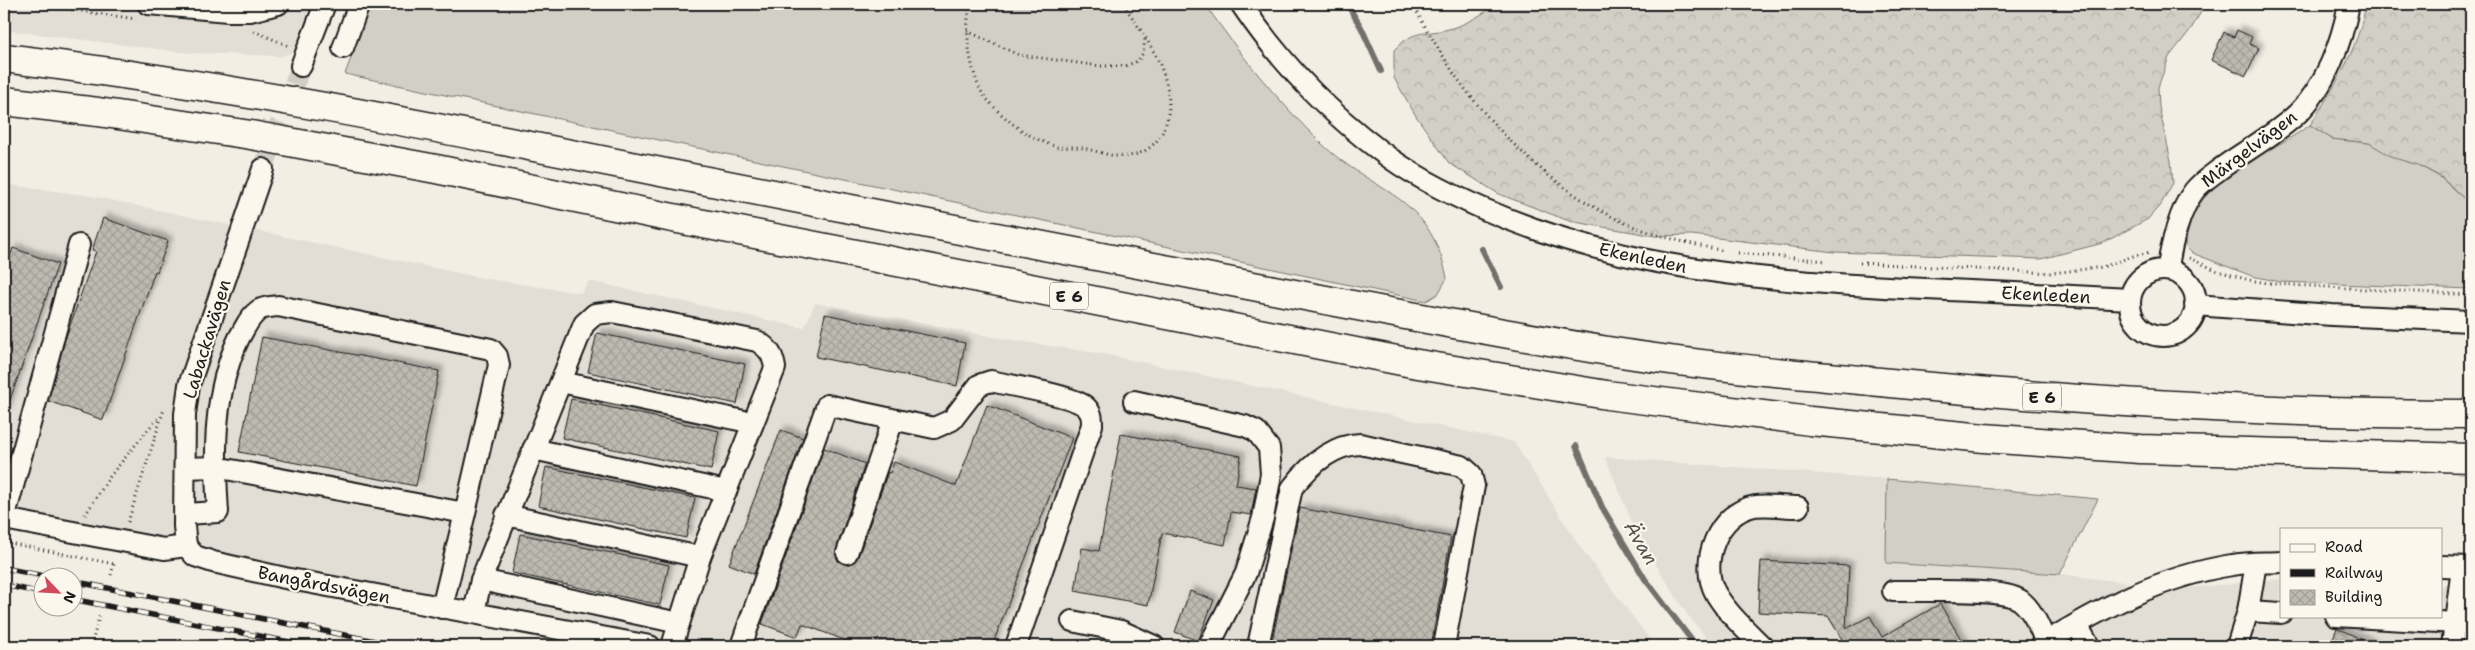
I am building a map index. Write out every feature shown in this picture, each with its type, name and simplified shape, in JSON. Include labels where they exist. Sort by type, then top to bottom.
[{"type":"highway","name":"E 6","points":[[4,58],[110,71],[448,129],[1399,314],[1614,352],[1853,380],[2136,404],[2376,414],[2471,414]]},
{"type":"highway","name":"E 6","points":[[4,101],[98,112],[251,135],[436,169],[792,242],[1402,361],[1607,395],[1810,421],[1984,438],[2140,449],[2471,458]]},
{"type":"street","points":[[148,4],[228,11],[250,11],[275,4]]},
{"type":"street","points":[[301,66],[325,4]]},
{"type":"street","points":[[343,48],[359,4]]},
{"type":"street","name":"Ekenleden","points":[[1241,4],[1281,57],[1339,118],[1380,151],[1417,175],[1466,201],[1512,221],[1558,237],[1639,260],[1724,274],[1800,282],[2130,299]]},
{"type":"street","name":"Märgelvägen","points":[[2169,263],[2185,207],[2194,191],[2236,158],[2280,128],[2299,112],[2310,98],[2326,72],[2338,45],[2349,4]]},
{"type":"street","name":"Labackavägen","points":[[186,546],[185,414],[189,385],[263,169]]},
{"type":"street","points":[[79,245],[4,519],[164,549],[186,546]]},
{"type":"street","points":[[2169,263],[2191,286],[2196,305],[2188,324],[2170,335],[2160,336],[2150,333],[2138,323],[2130,310],[2130,299],[2138,280],[2169,263]]},
{"type":"street","points":[[2196,305],[2332,315],[2471,321]]},
{"type":"street","points":[[185,514],[218,512],[215,467],[218,410],[234,349],[249,319],[260,309],[278,306],[491,349],[497,356],[499,365],[442,608]]},
{"type":"street","points":[[474,613],[481,580],[584,324],[595,314],[612,312],[757,341],[767,348],[774,359],[775,368],[700,557],[672,646]]},
{"type":"street","points":[[561,382],[753,423]]},
{"type":"street","points":[[741,646],[827,405],[934,428],[952,420],[979,385],[991,382],[1068,398],[1085,406],[1092,414],[1092,426],[1016,646]]},
{"type":"street","points":[[1134,401],[1245,426],[1263,439],[1269,448],[1271,474],[1263,518],[1242,579],[1209,646]]},
{"type":"street","points":[[847,553],[893,420]]},
{"type":"street","points":[[1258,646],[1292,488],[1305,471],[1333,451],[1348,444],[1360,444],[1462,466],[1471,474],[1474,486],[1444,646]]},
{"type":"street","points":[[533,450],[726,491]]},
{"type":"street","points":[[185,468],[215,467],[465,513]]},
{"type":"street","points":[[1762,646],[1730,614],[1715,592],[1709,563],[1715,540],[1724,524],[1736,514],[1755,506],[1798,507]]},
{"type":"street","points":[[506,515],[700,557]]},
{"type":"street","name":"Bangårdsvägen","points":[[186,546],[195,556],[213,562],[285,578],[650,646]]},
{"type":"street","points":[[1247,646],[1263,567],[1252,554]]},
{"type":"street","points":[[1893,592],[2001,593],[2019,599],[2031,611],[2043,644],[2142,589],[2193,572],[2234,564],[2280,562]]},
{"type":"street","points":[[2237,646],[2248,611],[2256,563]]},
{"type":"street","points":[[2442,566],[2467,567],[2452,646]]},
{"type":"street","points":[[481,580],[679,623]]},
{"type":"street","points":[[2248,611],[2280,613]]},
{"type":"street","points":[[2370,618],[2456,623]]},
{"type":"street","points":[[1072,621],[1121,631],[1154,646]]},
{"type":"street","points":[[2078,625],[2089,646]]},
{"type":"path","points":[[971,4],[966,31],[980,89],[999,112],[1024,133],[1057,147],[1081,147],[1104,154],[1128,156],[1146,150],[1160,139],[1166,124],[1169,107],[1167,86],[1145,38],[1123,4]]},
{"type":"path","points":[[1412,4],[1456,76],[1510,140],[1543,172],[1581,197],[1638,228],[1671,240],[1730,252],[1835,262]]},
{"type":"path","points":[[966,31],[1019,55],[1100,66],[1126,66],[1138,61],[1143,52],[1145,38]]},
{"type":"path","points":[[1854,263],[2052,273],[2104,268],[2148,252],[2169,263],[2192,259],[2218,271],[2249,280],[2274,284],[2471,295]]},
{"type":"path","points":[[76,532],[81,520],[111,475],[155,421],[161,418]]},
{"type":"path","points":[[4,542],[114,564]]},
{"type":"path","points":[[110,575],[116,558]]},
{"type":"path","points":[[90,646],[100,614]]},
{"type":"path","points":[[180,646],[181,641]]},
{"type":"shaded area","points":[[4,4],[319,4],[302,50],[282,56],[189,53],[4,30]]},
{"type":"shaded area","points":[[4,184],[91,196],[487,279],[581,293],[589,281],[804,328],[815,303],[999,338],[1109,355],[1514,442],[1580,547],[1655,646],[683,646],[4,513]]},
{"type":"shaded area","points":[[1605,457],[1887,479],[1887,563],[2060,574],[2177,589],[2280,579],[2280,618],[2442,618],[2442,585],[2471,587],[2471,646],[1713,646],[1686,613],[1636,532]]},
{"type":"green space","points":[[371,4],[1205,4],[1260,77],[1322,144],[1342,161],[1398,198],[1414,211],[1427,228],[1439,250],[1447,278],[1438,294],[1426,301],[345,74]]},
{"type":"green space","points":[[1498,4],[2202,4],[2202,10],[2191,29],[2169,57],[2158,87],[2159,107],[2171,161],[2173,183],[2161,204],[2148,219],[2103,243],[2041,259],[1834,252],[1692,235],[1655,236],[1569,221],[1499,194],[1449,163],[1416,116],[1394,78],[1394,50],[1409,38],[1421,33],[1443,30],[1464,24]]},
{"type":"green space","points":[[2366,4],[2471,4],[2471,205],[2441,177],[2418,165],[2394,158],[2369,143],[2332,139],[2310,125],[2337,82],[2351,52]]},
{"type":"green space","points":[[2310,125],[2332,139],[2369,143],[2399,159],[2418,165],[2440,177],[2471,205],[2471,289],[2281,282],[2252,276],[2192,253],[2186,247],[2190,224],[2199,205],[2214,188],[2231,174]]},
{"type":"green space","points":[[1887,479],[2098,499],[2060,574],[1886,563]]},
{"type":"building","points":[[2237,30],[2252,37],[2249,44],[2259,48],[2246,76],[2211,60],[2224,32],[2234,37]]},
{"type":"building","points":[[103,218],[168,241],[157,272],[155,271],[103,420],[48,401],[65,340],[96,251],[92,250]]},
{"type":"building","points":[[13,248],[58,264],[6,411],[4,411],[4,274]]},
{"type":"building","points":[[825,314],[965,343],[957,386],[816,357]]},
{"type":"building","points":[[597,333],[745,364],[737,404],[588,372]]},
{"type":"building","points":[[262,337],[439,371],[416,486],[239,452]]},
{"type":"building","points":[[571,399],[719,431],[711,470],[562,438]]},
{"type":"building","points":[[987,405],[1072,438],[992,646],[860,646],[802,624],[797,637],[762,624],[824,448],[865,464],[836,550],[838,561],[850,564],[858,557],[888,472],[890,473],[894,462],[956,486]]},
{"type":"building","points":[[781,430],[803,438],[754,574],[729,564]]},
{"type":"building","points":[[1121,434],[1241,456],[1236,485],[1256,488],[1251,515],[1231,512],[1225,545],[1162,533],[1148,605],[1075,591],[1082,548],[1099,551]]},
{"type":"building","points":[[546,467],[695,498],[686,538],[538,506]]},
{"type":"building","points":[[1300,508],[1451,537],[1431,646],[1271,646]]},
{"type":"building","points":[[520,534],[669,565],[660,605],[512,573]]},
{"type":"building","points":[[1761,561],[1849,566],[1846,629],[1870,616],[1882,637],[1940,604],[1965,646],[1846,646],[1828,616],[1758,612]]},
{"type":"building","points":[[1190,591],[1214,600],[1198,641],[1175,632]]},
{"type":"building","points":[[2337,628],[2376,646],[2330,646]]},
{"type":"waterway","name":"Ävan","points":[[1347,4],[1361,27],[1381,71]]},
{"type":"waterway","name":"Ävan","points":[[1482,249],[1501,287]]},
{"type":"waterway","name":"Ävan","points":[[1576,446],[1602,507],[1645,579],[1696,646]]},
{"type":"tunnel","points":[[263,169],[301,66]]},
{"type":"railway","points":[[4,568],[32,574]]},
{"type":"railway","points":[[82,583],[400,646]]},
{"type":"railway","points":[[4,585],[32,591]]},
{"type":"railway","points":[[82,601],[309,646]]}]
